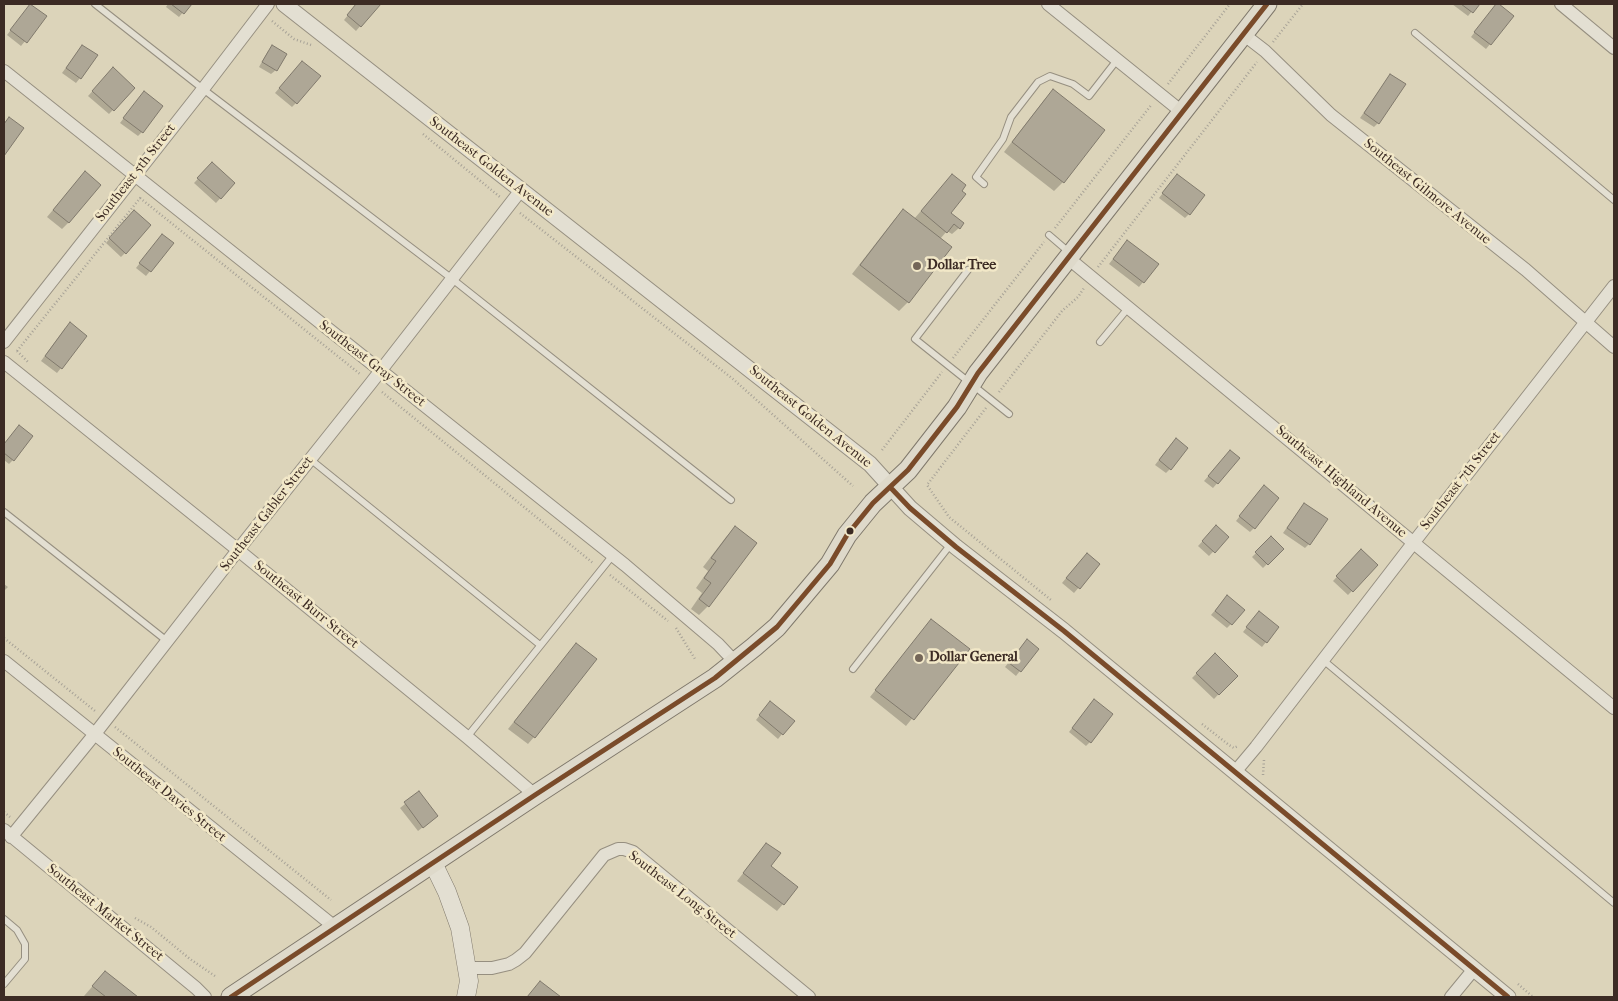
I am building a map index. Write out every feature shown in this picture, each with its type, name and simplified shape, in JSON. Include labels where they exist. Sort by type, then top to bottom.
[{"type":"main road","points":[[231,997],[715,678],[777,627],[830,564],[847,535],[873,502],[908,470],[958,406],[978,373],[1267,4]]},
{"type":"main road","points":[[433,863],[456,913],[460,928],[469,982],[466,997]]},
{"type":"street","name":"Southeast Golden Avenue","points":[[284,4],[870,464],[910,508],[1064,631],[1508,997]]},
{"type":"street","points":[[1048,4],[1182,112]]},
{"type":"street","points":[[1561,4],[1614,48]]},
{"type":"street","name":"Southeast 5th Street","points":[[4,342],[203,90],[265,8]]},
{"type":"street","name":"Southeast Gilmore Avenue","points":[[1243,34],[1265,51],[1331,115],[1526,270],[1614,347]]},
{"type":"street","name":"Southeast Gray Street","points":[[4,71],[613,555],[718,644],[735,662]]},
{"type":"street","name":"Southeast Gabler Street","points":[[8,833],[21,826],[106,720],[521,190]]},
{"type":"street","name":"Southeast Highland Avenue","points":[[1070,255],[1129,307],[1614,708]]},
{"type":"street","name":"Southeast 7th Street","points":[[1234,772],[1256,747],[1614,286]]},
{"type":"street","name":"Southeast Burr Street","points":[[8,359],[535,795]]},
{"type":"street","name":"Southeast Davies Street","points":[[4,661],[336,928]]},
{"type":"street","name":"Southeast Market Street","points":[[8,833],[205,997]]},
{"type":"street","name":"Southeast Long Street","points":[[467,968],[492,968],[509,964],[516,960],[525,953],[604,855],[618,849],[624,849],[633,852],[809,997]]},
{"type":"street","points":[[1451,997],[1474,969]]},
{"type":"lane","points":[[95,4],[203,90],[451,278],[731,500]]},
{"type":"lane","points":[[1415,33],[1614,200]]},
{"type":"lane","points":[[984,184],[976,177],[1003,139],[1011,117],[1038,82],[1050,76],[1074,84],[1089,96],[1118,60]]},
{"type":"lane","points":[[1049,235],[1070,255]]},
{"type":"lane","points":[[968,270],[915,339],[1009,414]]},
{"type":"lane","points":[[1100,342],[1129,307]]},
{"type":"lane","points":[[310,459],[540,645]]},
{"type":"lane","points":[[4,512],[167,642]]},
{"type":"lane","points":[[853,669],[952,543]]},
{"type":"lane","points":[[467,737],[613,555]]},
{"type":"lane","points":[[1323,660],[1614,903]]},
{"type":"lane","points":[[4,919],[17,930],[25,944],[25,959],[4,984]]},
{"type":"path","points":[[882,450],[1230,4]]},
{"type":"path","points":[[1055,604],[949,517],[927,485],[1062,311],[1078,297],[1105,256],[1303,4]]},
{"type":"path","points":[[265,8],[294,39],[317,47]]},
{"type":"path","points":[[417,129],[509,205],[733,378],[853,486]]},
{"type":"path","points":[[8,359],[144,195]]},
{"type":"path","points":[[140,198],[677,629],[695,659]]},
{"type":"path","points":[[4,638],[331,900]]},
{"type":"path","points":[[1199,721],[1234,748],[1243,745],[1250,739],[1256,747],[1266,754],[1263,763],[1263,775],[1270,780]]},
{"type":"path","points":[[4,812],[21,826]]},
{"type":"path","points":[[131,916],[151,927],[190,959],[215,976]]},
{"type":"path","points":[[1518,984],[1534,997]]},
{"type":"building","points":[[30,4],[47,16],[27,43],[10,30]]},
{"type":"building","points":[[171,4],[192,4],[184,14]]},
{"type":"building","points":[[356,4],[381,4],[361,27],[347,15]]},
{"type":"building","points":[[1461,4],[1480,4],[1473,13]]},
{"type":"building","points":[[1496,4],[1499,4],[1514,16],[1491,45],[1474,32]]},
{"type":"building","points":[[82,45],[98,55],[81,79],[66,68]]},
{"type":"building","points":[[272,45],[287,54],[277,71],[262,62]]},
{"type":"building","points":[[302,61],[321,76],[297,104],[279,88]]},
{"type":"building","points":[[113,67],[135,88],[114,111],[92,91]]},
{"type":"building","points":[[1390,74],[1406,84],[1379,124],[1364,113]]},
{"type":"building","points":[[1053,89],[1105,130],[1064,183],[1012,142]]},
{"type":"building","points":[[144,91],[163,106],[143,133],[123,118]]},
{"type":"building","points":[[9,117],[24,128],[4,156],[4,124]]},
{"type":"building","points":[[212,162],[235,183],[221,199],[197,178]]},
{"type":"building","points":[[85,171],[101,185],[69,223],[53,210]]},
{"type":"building","points":[[952,174],[966,185],[962,191],[966,194],[951,213],[964,223],[960,229],[954,224],[947,233],[921,211]]},
{"type":"building","points":[[1177,174],[1205,195],[1190,215],[1162,193]]},
{"type":"building","points":[[903,209],[952,247],[909,303],[860,265]]},
{"type":"building","points":[[134,210],[151,225],[126,254],[109,238]]},
{"type":"building","points":[[162,234],[174,243],[151,272],[139,263]]},
{"type":"building","points":[[1127,240],[1159,264],[1144,283],[1113,259]]},
{"type":"building","points":[[70,322],[87,336],[62,369],[45,356]]},
{"type":"building","points":[[19,425],[33,436],[14,461],[4,453],[4,444]]},
{"type":"building","points":[[1176,438],[1188,448],[1171,470],[1159,460]]},
{"type":"building","points":[[1230,450],[1240,458],[1218,484],[1208,476]]},
{"type":"building","points":[[1264,485],[1279,498],[1255,529],[1239,516]]},
{"type":"building","points":[[1304,503],[1328,519],[1310,545],[1287,528]]},
{"type":"building","points":[[1216,525],[1229,537],[1215,553],[1202,541]]},
{"type":"building","points":[[735,526],[757,543],[709,607],[699,599],[711,583],[704,578],[716,561],[711,558]]},
{"type":"building","points":[[1271,536],[1284,549],[1268,565],[1255,552]]},
{"type":"building","points":[[1361,549],[1378,565],[1353,592],[1336,576]]},
{"type":"building","points":[[1087,553],[1100,564],[1080,589],[1066,578]]},
{"type":"building","points":[[1227,595],[1245,610],[1232,625],[1215,611]]},
{"type":"building","points":[[1259,611],[1279,627],[1267,643],[1246,627]]},
{"type":"building","points":[[931,619],[970,649],[914,720],[875,690]]},
{"type":"building","points":[[1027,639],[1039,649],[1021,672],[1009,663]]},
{"type":"building","points":[[576,643],[597,659],[535,738],[514,722]]},
{"type":"building","points":[[1215,653],[1238,676],[1219,695],[1196,673]]},
{"type":"building","points":[[1094,699],[1113,714],[1091,743],[1072,728]]},
{"type":"building","points":[[770,701],[795,721],[783,735],[759,715]]},
{"type":"building","points":[[419,791],[438,816],[423,828],[404,802]]},
{"type":"building","points":[[766,843],[781,853],[771,866],[798,887],[784,905],[743,873]]},
{"type":"building","points":[[105,971],[138,997],[106,997],[92,986]]},
{"type":"building","points":[[540,981],[561,997],[527,997]]},
{"type":"transit line","points":[[231,997],[715,678],[777,627],[830,564],[847,535],[873,503],[908,470],[957,407],[978,373],[1267,4]]},
{"type":"transit line","points":[[890,487],[910,508],[956,547],[1064,631],[1508,997]]},
{"type":"place","name":"Dollar Tree","points":[[917,266]]},
{"type":"place","name":"Dollar General","points":[[919,658]]}]
